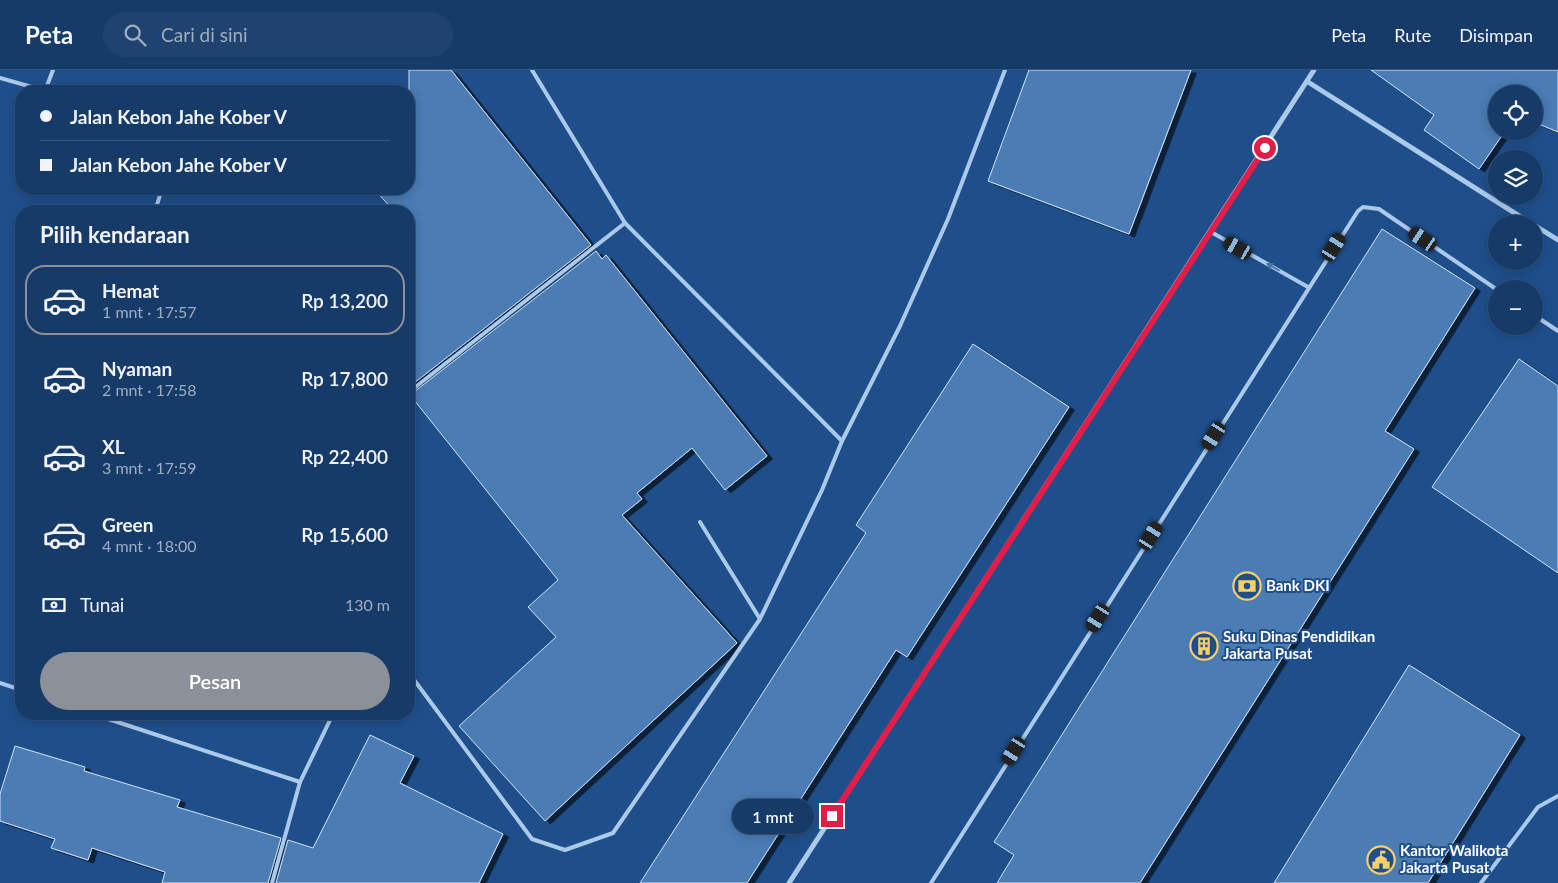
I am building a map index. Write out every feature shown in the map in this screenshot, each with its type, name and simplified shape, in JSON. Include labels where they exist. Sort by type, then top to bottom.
[{"type":"street","points":[[789,883],[1314,70]]},
{"type":"street","points":[[1308,82],[1519,215]]},
{"type":"street","points":[[1543,230],[1558,240]]},
{"type":"lane","points":[[48,85],[52,70]]},
{"type":"lane","points":[[532,70],[625,223],[842,441]]},
{"type":"lane","points":[[415,681],[532,839],[565,850],[613,833],[760,619],[822,490],[842,441],[900,326],[948,219],[1005,70]]},
{"type":"lane","points":[[0,78],[25,85]]},
{"type":"lane","points":[[931,883],[1351,220],[1364,207],[1379,209],[1488,284]]},
{"type":"lane","points":[[415,387],[625,223]]},
{"type":"lane","points":[[1211,232],[1308,288]]},
{"type":"lane","points":[[1543,321],[1558,331]]},
{"type":"lane","points":[[700,522],[760,619]]},
{"type":"lane","points":[[0,683],[15,688]]},
{"type":"lane","points":[[111,720],[300,782]]},
{"type":"lane","points":[[272,883],[300,782],[330,720]]},
{"type":"lane","points":[[1481,883],[1538,807],[1558,796]]},
{"type":"building","points":[[409,70],[451,70],[591,245],[415,382],[415,205],[389,205],[379,195],[415,195],[415,85],[409,85]]},
{"type":"building","points":[[1029,70],[1191,70],[1129,234],[988,181]]},
{"type":"building","points":[[1371,70],[1558,70],[1558,132],[1543,126],[1543,85],[1488,85],[1488,140],[1499,140],[1492,150],[1488,150],[1488,156],[1479,169],[1424,130],[1434,115]]},
{"type":"building","name":"Suku Dinas Pendidikan Jakarta Pusat","points":[[1382,229],[1475,288],[1385,431],[1414,449],[1140,883],[997,883],[1014,855],[994,842]]},
{"type":"building","points":[[596,251],[602,259],[606,255],[767,456],[725,490],[692,448],[637,493],[642,499],[622,515],[737,643],[545,821],[459,726],[556,637],[528,607],[558,580],[415,401],[415,391]]},
{"type":"building","points":[[973,344],[1069,407],[907,657],[896,650],[747,883],[640,883],[866,533],[856,525]]},
{"type":"building","points":[[1519,359],[1558,386],[1558,573],[1432,487]]},
{"type":"building","points":[[1409,665],[1520,735],[1428,883],[1274,883]]},
{"type":"building","points":[[370,735],[414,756],[400,783],[503,834],[479,883],[276,883],[288,840],[313,848]]},
{"type":"building","points":[[15,746],[85,767],[84,771],[180,800],[177,807],[281,838],[268,883],[162,883],[165,872],[92,848],[88,860],[51,848],[55,839],[0,821],[0,794]]},
{"type":"place","name":"Bank DKI","points":[[1247,586]]},
{"type":"place","name":"Suku Dinas Pendidikan Jakarta Pusat","points":[[1204,646]]},
{"type":"place","name":"Kantor Walikota Jakarta Pusat","points":[[1381,860]]},
{"type":"route","points":[[832,816],[1265,148]]}]
